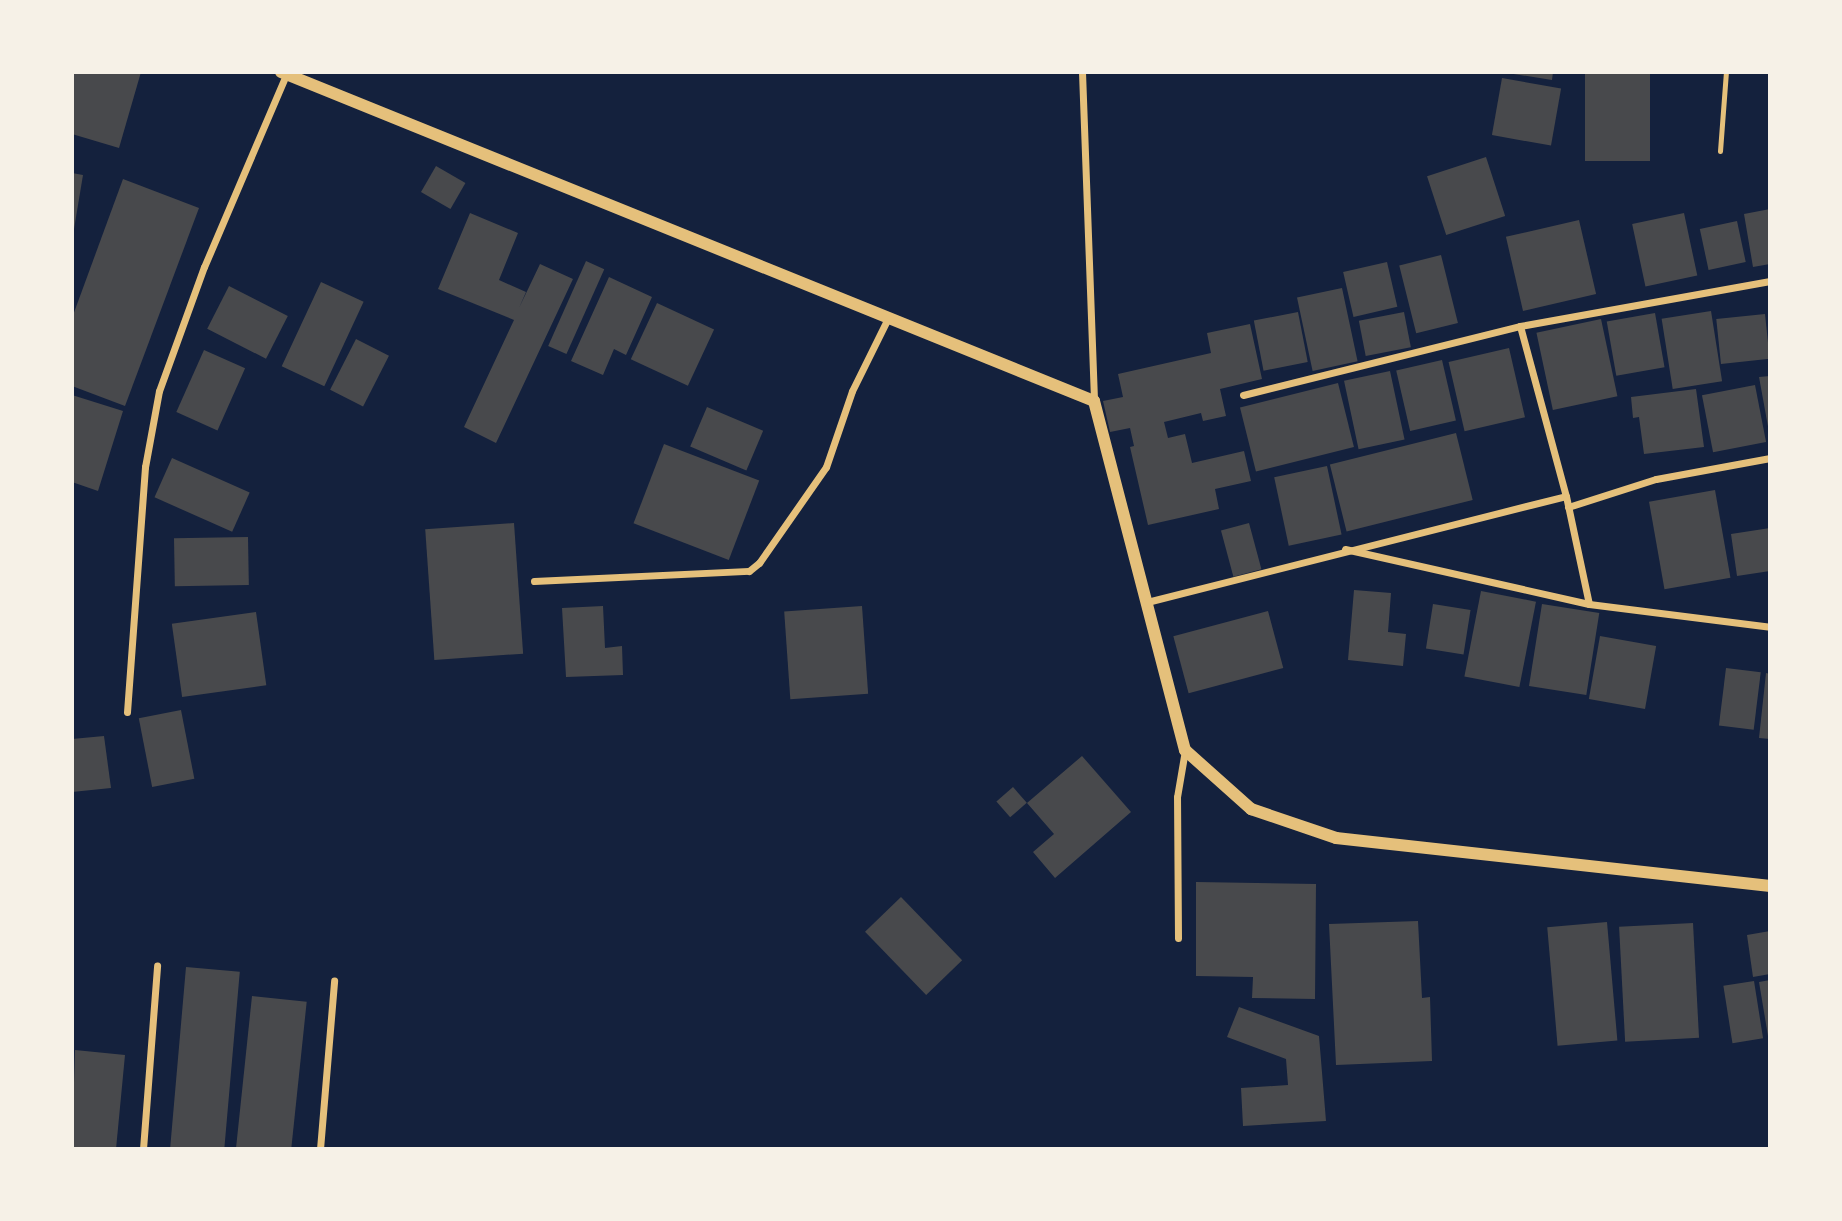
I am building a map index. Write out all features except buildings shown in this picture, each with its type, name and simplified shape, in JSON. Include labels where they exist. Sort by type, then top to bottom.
[{"type":"street","points":[[1082,72],[1094,401],[1185,750],[1177,797],[1178,938]]},
{"type":"street","points":[[127,712],[145,467],[159,391],[204,267],[284,73],[1094,401]]},
{"type":"street","points":[[1243,395],[1520,326],[1770,281]]},
{"type":"street","points":[[534,581],[748,571],[759,563],[826,467],[852,391],[888,318]]},
{"type":"street","points":[[1520,326],[1566,496],[1589,604]]},
{"type":"street","points":[[1568,507],[1656,479],[1770,458]]},
{"type":"street","points":[[1147,602],[1566,496]]},
{"type":"street","points":[[1345,550],[1589,604],[1770,627]]},
{"type":"street","points":[[1185,750],[1251,809],[1336,838],[1770,886]]},
{"type":"street","points":[[143,1149],[157,966]]},
{"type":"street","points":[[320,1149],[334,981]]},
{"type":"lane","points":[[1720,151],[1726,72]]}]
